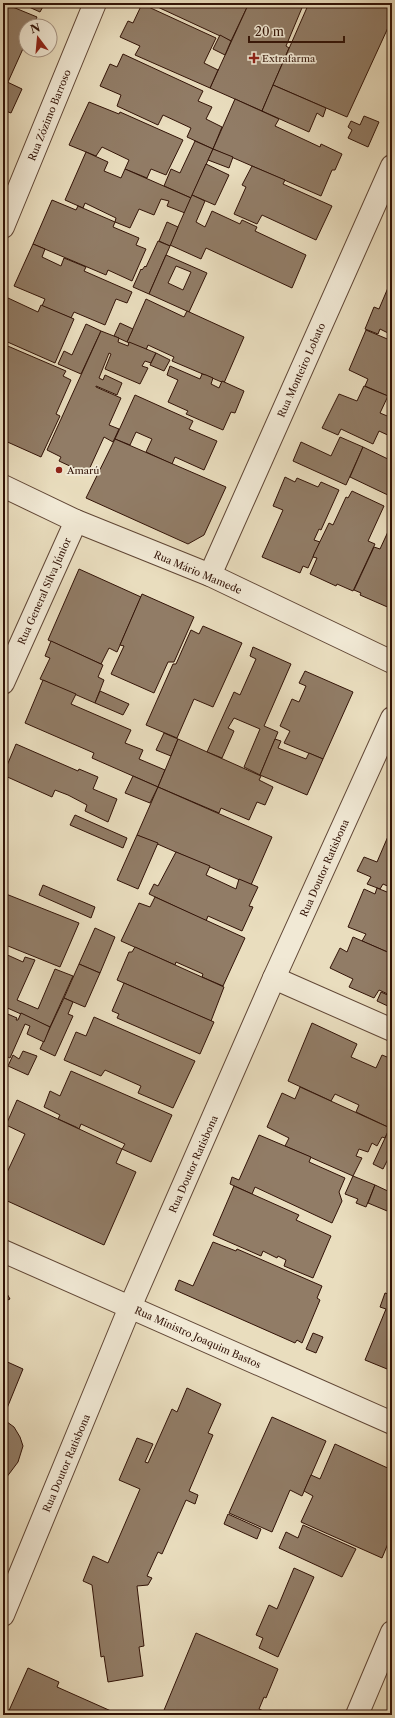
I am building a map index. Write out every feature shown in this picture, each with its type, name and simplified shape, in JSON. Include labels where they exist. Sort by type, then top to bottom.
[{"type":"street","name":"Rua Zózimo Barroso","points":[[3,227],[95,3]]},
{"type":"street","name":"Rua Monteiro Lobato","points":[[210,575],[392,166]]},
{"type":"street","name":"Rua Mário Mamede","points":[[3,486],[76,521],[210,575],[392,662]]},
{"type":"street","name":"Rua General Silva Júnior","points":[[3,683],[76,521]]},
{"type":"street","name":"Rua Doutor Ratisbona","points":[[3,1615],[130,1307],[274,978],[392,718]]},
{"type":"street","points":[[274,978],[392,1030]]},
{"type":"street","name":"Rua Ministro Joaquim Bastos","points":[[3,1251],[392,1423]]},
{"type":"street","points":[[357,1715],[392,1632]]},
{"type":"building","points":[[3,3],[37,17],[18,18],[19,58],[8,82],[3,80]]},
{"type":"building","points":[[20,3],[45,3],[40,12]]},
{"type":"building","points":[[149,3],[249,3],[231,41]]},
{"type":"building","name":"Extrafarma","points":[[249,3],[304,3],[286,46],[289,48],[262,111],[210,88]]},
{"type":"building","points":[[309,3],[392,3],[392,19],[347,117],[273,85]]},
{"type":"building","points":[[142,4],[216,38],[204,63],[218,70],[210,88],[135,55],[140,46],[120,37],[128,21],[133,23]]},
{"type":"building","points":[[220,35],[231,41],[225,55],[213,49]]},
{"type":"building","points":[[123,54],[203,91],[198,101],[212,107],[206,119],[222,127],[213,149],[187,137],[191,128],[163,115],[158,125],[117,106],[121,95],[100,86],[110,64],[117,67]]},
{"type":"building","points":[[3,80],[22,89],[11,113],[3,110]]},
{"type":"building","points":[[273,85],[326,108],[323,117],[317,113],[309,132],[262,111]]},
{"type":"building","points":[[235,99],[279,119],[275,126],[320,147],[321,144],[342,154],[335,170],[332,170],[321,196],[213,149]]},
{"type":"building","points":[[89,102],[119,114],[120,112],[183,140],[166,175],[151,169],[147,178],[125,169],[129,160],[102,147],[96,156],[69,145]]},
{"type":"building","points":[[364,116],[379,122],[368,147],[348,138],[352,130],[348,127],[351,121],[360,125]]},
{"type":"building","points":[[195,141],[213,149],[191,198],[164,186],[171,169],[180,173]]},
{"type":"building","points":[[213,149],[233,157],[229,168],[208,160]]},
{"type":"building","points":[[86,152],[108,162],[104,171],[121,178],[125,169],[191,198],[185,213],[167,206],[169,201],[161,199],[154,215],[139,209],[130,228],[115,222],[116,218],[85,203],[83,208],[65,200]]},
{"type":"building","points":[[206,164],[229,175],[215,205],[192,195]]},
{"type":"building","points":[[252,166],[285,180],[283,184],[332,206],[316,240],[262,215],[257,224],[234,214],[246,187],[242,185]]},
{"type":"building","points":[[192,195],[205,201],[196,222],[205,227],[212,211],[240,224],[242,220],[257,227],[255,231],[306,255],[292,288],[206,248],[201,259],[170,245]]},
{"type":"building","points":[[52,200],[76,210],[78,206],[115,222],[113,227],[139,238],[136,245],[146,249],[132,281],[108,270],[106,275],[33,244]]},
{"type":"building","points":[[167,222],[178,227],[170,246],[159,241]]},
{"type":"building","points":[[158,241],[170,246],[149,294],[133,287],[141,269],[142,270],[145,266],[146,267]]},
{"type":"building","points":[[33,244],[45,249],[42,257],[61,266],[64,258],[86,267],[84,271],[132,292],[127,303],[116,299],[105,325],[74,312],[71,318],[42,306],[45,299],[14,286]]},
{"type":"building","points":[[166,255],[207,273],[189,312],[149,294]],"holes":[[[176,266],[191,272],[183,290],[168,283]]]},
{"type":"building","points":[[390,283],[392,284],[392,335],[380,329],[378,334],[365,329],[374,307],[379,309]]},
{"type":"building","points":[[8,298],[38,312],[41,305],[74,319],[55,363],[3,340],[3,309]]},
{"type":"building","points":[[146,299],[184,317],[187,311],[244,337],[224,383],[172,361],[174,357],[148,345],[146,350],[127,342]]},
{"type":"building","points":[[120,323],[133,329],[127,342],[114,336]]},
{"type":"building","points":[[86,324],[101,331],[81,374],[58,364],[64,351],[72,355]]},
{"type":"building","points":[[366,330],[392,341],[392,398],[365,386],[368,379],[349,370]]},
{"type":"building","points":[[101,331],[119,338],[118,342],[128,346],[129,342],[156,353],[151,363],[145,361],[142,366],[148,368],[140,384],[105,369],[111,354],[109,353],[99,378],[103,380],[105,375],[122,383],[117,395],[96,387],[121,398],[109,425],[119,429],[113,442],[104,437],[87,474],[59,461],[61,457],[47,450]]},
{"type":"building","points":[[3,344],[66,371],[63,376],[71,380],[56,414],[60,416],[41,457],[3,440]]},
{"type":"building","points":[[156,353],[170,360],[164,371],[150,365]]},
{"type":"building","points":[[170,366],[200,379],[202,374],[213,378],[211,384],[219,388],[222,381],[244,391],[235,413],[231,412],[223,430],[186,414],[188,411],[168,402],[178,380],[167,375]]},
{"type":"building","points":[[364,386],[388,396],[380,413],[392,418],[392,437],[379,431],[373,444],[341,429],[338,435],[322,428],[339,394],[357,401]]},
{"type":"building","points":[[135,395],[193,421],[189,429],[217,441],[204,470],[175,457],[172,464],[146,452],[152,439],[136,432],[130,445],[115,439]]},
{"type":"building","points":[[340,437],[363,447],[346,485],[293,461],[301,442],[331,456]]},
{"type":"building","points":[[115,439],[226,487],[204,535],[188,544],[86,498]]},
{"type":"building","points":[[363,447],[392,461],[392,497],[350,477]]},
{"type":"building","points":[[285,477],[295,482],[297,478],[318,487],[321,482],[339,490],[321,530],[319,529],[314,540],[320,542],[308,568],[303,566],[300,573],[262,557],[283,510],[273,506]]},
{"type":"building","points":[[352,491],[384,506],[368,541],[375,544],[353,591],[337,584],[336,586],[310,574],[317,558],[313,557],[314,554],[329,523],[333,525],[346,497],[348,498]]},
{"type":"building","points":[[392,523],[392,609],[360,595],[361,593],[354,590],[374,547],[380,549]]},
{"type":"building","points":[[79,569],[141,597],[117,652],[109,648],[101,664],[48,640]]},
{"type":"building","points":[[142,594],[194,617],[174,662],[168,662],[154,693],[111,674],[124,646],[120,645]]},
{"type":"building","points":[[203,626],[242,643],[213,707],[194,699],[177,738],[146,725],[173,664],[176,664],[191,630],[199,634]]},
{"type":"building","points":[[51,641],[103,665],[98,677],[104,680],[95,703],[40,679],[50,658],[45,656]]},
{"type":"building","points":[[253,647],[291,664],[264,726],[278,732],[260,775],[244,767],[260,729],[234,718],[228,728],[234,731],[222,758],[207,752],[234,692],[240,695],[256,659],[250,656]]},
{"type":"building","points":[[305,671],[353,692],[323,759],[284,743],[290,731],[280,726],[292,699],[299,702],[306,686],[299,683]]},
{"type":"building","points":[[43,680],[76,694],[71,704],[131,730],[125,743],[143,750],[139,759],[165,770],[158,787],[92,758],[94,753],[25,723]]},
{"type":"building","points":[[100,691],[129,704],[123,715],[95,703]]},
{"type":"building","points":[[164,733],[178,739],[171,756],[156,750]]},
{"type":"building","points":[[178,739],[261,776],[259,780],[273,787],[265,805],[257,802],[249,820],[221,808],[219,813],[158,787]]},
{"type":"building","points":[[275,739],[281,741],[278,748],[306,759],[309,753],[323,759],[307,795],[260,775]]},
{"type":"building","points":[[16,744],[78,771],[79,769],[98,777],[93,789],[117,799],[108,822],[85,811],[87,805],[68,795],[55,790],[52,797],[3,775]]},
{"type":"building","points":[[133,776],[158,787],[150,803],[125,793]]},
{"type":"building","points":[[158,787],[272,837],[251,885],[137,835]]},
{"type":"building","points":[[75,815],[127,838],[123,848],[70,825]]},
{"type":"building","points":[[389,834],[392,836],[392,888],[383,884],[380,889],[367,884],[371,877],[357,871],[364,857],[377,862]]},
{"type":"building","points":[[137,835],[158,843],[138,889],[117,880]]},
{"type":"building","points":[[176,852],[210,866],[206,875],[236,889],[239,879],[258,887],[249,906],[253,907],[242,931],[208,916],[206,921],[149,894],[154,884],[158,886]]},
{"type":"building","points":[[43,885],[95,907],[91,918],[39,895]]},
{"type":"building","points":[[377,888],[392,894],[392,954],[362,941],[366,934],[348,927],[364,889],[375,894]]},
{"type":"building","points":[[6,894],[79,923],[60,967],[3,944],[3,901]]},
{"type":"building","points":[[155,897],[245,938],[223,986],[202,977],[203,974],[176,962],[175,965],[121,941],[139,903],[150,907]]},
{"type":"building","points":[[95,928],[115,937],[100,973],[79,964]]},
{"type":"building","points":[[353,937],[392,954],[392,996],[379,990],[374,998],[349,987],[353,979],[330,968],[340,948],[347,952]]},
{"type":"building","points":[[135,947],[224,987],[211,1021],[117,980],[129,952],[132,952]]},
{"type":"building","points":[[3,953],[23,962],[25,957],[35,960],[17,1000],[38,1009],[55,969],[73,976],[50,1027],[3,1006],[5,1000],[3,999]]},
{"type":"building","points":[[79,964],[100,973],[85,1007],[64,998]]},
{"type":"building","points":[[124,983],[214,1022],[200,1054],[117,1018],[119,1014],[112,1011]]},
{"type":"building","points":[[381,992],[392,997],[392,1008],[377,1001]]},
{"type":"building","points":[[64,998],[73,1002],[68,1014],[73,1016],[55,1056],[40,1049]]},
{"type":"building","points":[[3,1012],[17,1018],[16,1020],[18,1020],[21,1013],[50,1027],[44,1042],[27,1034],[30,1026],[25,1024],[10,1058],[3,1055]]},
{"type":"building","points":[[94,1017],[195,1061],[173,1108],[138,1093],[141,1086],[105,1070],[101,1076],[64,1060],[76,1032],[86,1036]]},
{"type":"building","points":[[312,1023],[357,1044],[351,1057],[376,1068],[382,1055],[392,1059],[392,1123],[390,1128],[356,1112],[359,1105],[335,1094],[331,1101],[288,1081]]},
{"type":"building","points":[[23,1051],[37,1056],[28,1075],[8,1066],[13,1055],[19,1059]]},
{"type":"building","points":[[71,1071],[172,1115],[151,1162],[122,1149],[125,1144],[81,1124],[79,1129],[58,1119],[60,1115],[44,1107],[50,1091],[60,1096]]},
{"type":"building","points":[[300,1087],[390,1128],[385,1138],[382,1137],[377,1146],[372,1143],[368,1152],[359,1149],[356,1156],[362,1158],[353,1176],[285,1146],[289,1138],[267,1127],[282,1093],[295,1099]]},
{"type":"building","points":[[17,1100],[122,1149],[116,1163],[136,1172],[104,1245],[3,1199],[3,1181],[25,1134],[6,1125]]},
{"type":"building","points":[[392,1123],[392,1161],[388,1159],[383,1169],[373,1164]]},
{"type":"building","points":[[259,1135],[311,1157],[309,1162],[345,1178],[339,1192],[342,1201],[332,1223],[255,1187],[252,1194],[230,1184],[232,1177],[239,1180]]},
{"type":"building","points":[[353,1176],[375,1185],[366,1207],[356,1203],[358,1199],[345,1194]]},
{"type":"building","points":[[375,1185],[392,1193],[392,1213],[368,1203]]},
{"type":"building","points":[[234,1186],[299,1215],[296,1220],[331,1236],[313,1278],[284,1266],[286,1260],[278,1256],[277,1258],[263,1251],[261,1256],[213,1235]]},
{"type":"building","points":[[213,1242],[236,1251],[237,1249],[322,1286],[317,1298],[320,1300],[302,1343],[297,1340],[295,1343],[175,1290],[179,1280],[193,1286]]},
{"type":"building","points":[[3,1291],[6,1292],[10,1299],[3,1302]]},
{"type":"building","points":[[385,1293],[392,1295],[392,1371],[365,1360],[386,1309],[380,1307]]},
{"type":"building","points":[[313,1333],[323,1337],[316,1353],[306,1349]]},
{"type":"building","points":[[3,1360],[23,1369],[3,1418]]},
{"type":"building","points":[[187,1388],[221,1404],[208,1433],[213,1435],[189,1491],[198,1495],[195,1504],[186,1500],[162,1554],[158,1552],[147,1576],[152,1578],[148,1585],[137,1586],[144,1646],[139,1647],[143,1676],[108,1682],[104,1656],[101,1657],[92,1585],[83,1581],[93,1556],[108,1563],[140,1489],[119,1480],[137,1438],[153,1444],[145,1462],[148,1463],[172,1409],[177,1412]]},
{"type":"building","points":[[272,1417],[326,1441],[302,1496],[290,1490],[272,1532],[229,1513]]},
{"type":"building","points":[[3,1419],[14,1427],[23,1446],[18,1462],[3,1482]]},
{"type":"building","points":[[335,1444],[392,1470],[392,1534],[382,1558],[301,1522],[313,1496],[304,1491],[311,1475],[320,1479]]},
{"type":"building","points":[[228,1514],[261,1529],[257,1539],[224,1524]]},
{"type":"building","points":[[303,1525],[356,1549],[342,1577],[279,1548],[286,1532],[298,1538]]},
{"type":"building","points":[[294,1568],[314,1577],[278,1657],[259,1648],[263,1638],[256,1635],[269,1605],[277,1609]]},
{"type":"building","points":[[196,1633],[278,1669],[266,1698],[264,1697],[259,1709],[266,1712],[265,1715],[162,1715]]},
{"type":"building","points":[[28,1668],[59,1682],[57,1687],[120,1715],[7,1715]]},
{"type":"place","name":"Extrafarma","points":[[254,58]]},
{"type":"place","name":"Amarú","points":[[59,470]]}]
